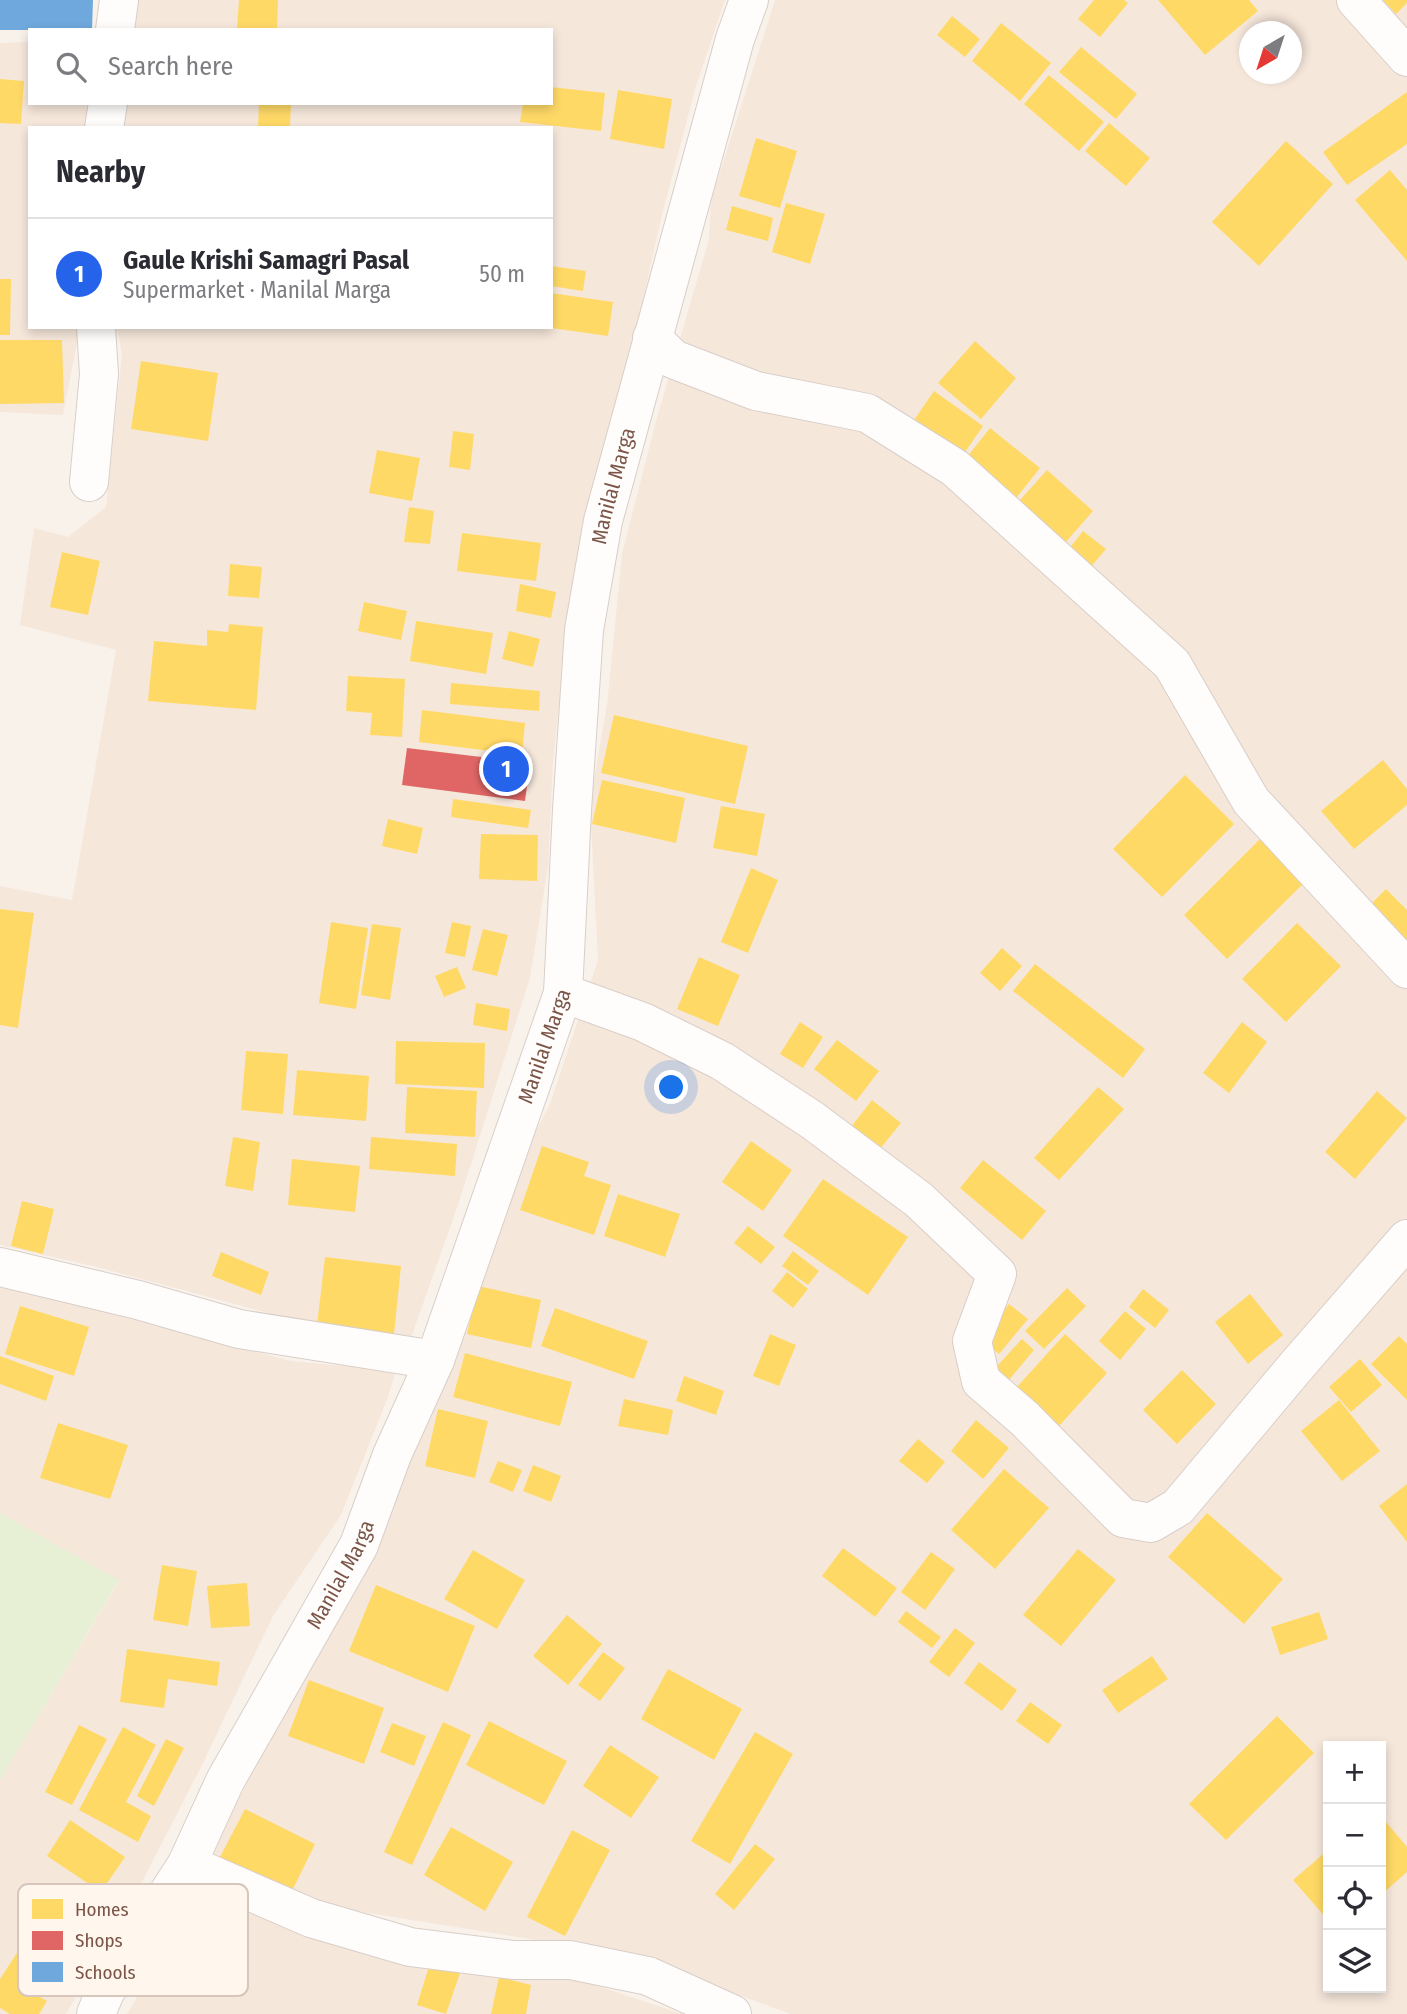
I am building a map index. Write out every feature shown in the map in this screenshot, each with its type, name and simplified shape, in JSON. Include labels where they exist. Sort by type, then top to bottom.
[{"type":"street","points":[[115,28],[119,0]]},
{"type":"street","name":"Manilal Marga","points":[[174,1884],[187,1864],[225,1781],[359,1545],[391,1455],[435,1360],[563,993],[584,630],[603,521],[735,39],[749,0]]},
{"type":"street","points":[[1356,0],[1407,57]]},
{"type":"street","points":[[104,126],[108,105]]},
{"type":"street","points":[[89,482],[99,374],[96,329]]},
{"type":"street","points":[[652,338],[673,359],[756,391],[867,413],[955,468],[1172,664],[1251,801],[1407,969]]},
{"type":"street","points":[[563,993],[643,1022],[722,1061],[812,1121],[919,1200],[997,1274],[972,1341],[981,1381],[1025,1419],[1123,1518],[1151,1523],[1178,1507],[1407,1239]]},
{"type":"street","points":[[0,1267],[138,1300],[239,1329],[435,1360]]},
{"type":"street","points":[[187,1864],[233,1884]]},
{"type":"street","points":[[248,1891],[311,1918],[410,1947],[513,1960],[570,1960],[648,1976],[732,2014]]},
{"type":"street","name":"Manilal Marga","points":[[96,2014],[103,1996]]},
{"type":"shaded area","points":[[132,0],[725,0],[696,86],[638,321],[605,439],[562,673],[553,763],[548,867],[530,978],[459,1202],[411,1338],[305,1323],[97,1267],[0,1245],[0,886],[72,900],[116,650],[20,625],[34,528],[68,537],[106,507],[122,354],[117,329],[553,329],[553,126],[117,126],[121,105],[553,105],[553,28],[129,28]]},
{"type":"shaded area","points":[[775,0],[1407,0],[1407,2014],[791,2014],[629,1955],[300,1902],[207,1859],[281,1719],[381,1543],[413,1441],[505,1191],[550,1104],[598,960],[590,802],[607,705],[622,554],[656,421],[709,239],[711,200]]},
{"type":"shaded area","points":[[28,42],[28,105],[97,105],[92,126],[28,126],[28,329],[80,329],[63,415],[0,412],[0,43]]},
{"type":"shaded area","points":[[0,1285],[291,1361],[396,1371],[341,1515],[273,1616],[202,1765],[141,1884],[18,1884],[18,1996],[76,1996],[66,2014],[0,2014],[0,1780],[119,1581],[0,1513]]},
{"type":"shaded area","points":[[248,1896],[562,1974],[682,2014],[127,2014],[138,1996],[248,1996]]},
{"type":"green space","points":[[0,1513],[119,1580],[0,1780]]},
{"type":"building: Homes","points":[[239,0],[278,0],[277,28],[237,28]]},
{"type":"building: Homes","points":[[1094,0],[1124,0],[1128,3],[1100,37],[1078,19]]},
{"type":"building: Homes","points":[[1158,0],[1249,0],[1258,11],[1246,21],[1239,21],[1239,27],[1205,55]]},
{"type":"building: Homes","points":[[1383,0],[1407,0],[1407,3],[1396,14]]},
{"type":"building: Homes","points":[[952,16],[980,39],[965,57],[937,35]]},
{"type":"building: Homes","points":[[1001,23],[1051,63],[1020,101],[972,61]]},
{"type":"building: Homes","points":[[1081,47],[1137,94],[1116,119],[1059,72]]},
{"type":"building: Homes","points":[[1049,75],[1104,122],[1079,151],[1024,104]]},
{"type":"building: Homes","points":[[0,79],[24,81],[21,124],[0,123]]},
{"type":"building: Homes","points":[[553,87],[605,93],[601,131],[520,122],[523,105],[553,105]]},
{"type":"building: Homes","points":[[618,90],[672,99],[664,149],[610,139]]},
{"type":"building: Homes","points":[[1407,92],[1407,144],[1347,185],[1323,152]]},
{"type":"building: Homes","points":[[259,105],[291,105],[290,126],[258,126]]},
{"type":"building: Homes","points":[[1109,123],[1150,158],[1126,186],[1085,151]]},
{"type":"building: Homes","points":[[756,138],[797,151],[780,208],[739,196]]},
{"type":"building: Homes","points":[[1286,141],[1333,184],[1259,266],[1212,222]]},
{"type":"building: Homes","points":[[1390,170],[1407,190],[1407,261],[1355,200]]},
{"type":"building: Homes","points":[[786,203],[825,214],[810,264],[772,252]]},
{"type":"building: Homes","points":[[732,206],[773,218],[768,241],[726,230]]},
{"type":"building: Homes","points":[[553,266],[586,271],[583,291],[553,286]]},
{"type":"building: Homes","points":[[0,279],[11,279],[10,335],[0,335]]},
{"type":"building: Homes","points":[[553,293],[613,302],[608,336],[553,328]]},
{"type":"building: Homes","points":[[0,340],[62,340],[64,403],[0,404]]},
{"type":"building: Homes","points":[[975,341],[1016,378],[981,419],[938,383]]},
{"type":"building: Homes","points":[[141,361],[218,373],[208,441],[131,429]]},
{"type":"building: Homes","points":[[934,391],[983,426],[961,458],[912,423]]},
{"type":"building: Homes","points":[[990,428],[1040,468],[1009,507],[959,467]]},
{"type":"building: Homes","points":[[453,431],[474,434],[470,470],[449,467]]},
{"type":"building: Homes","points":[[377,450],[420,458],[412,501],[369,493]]},
{"type":"building: Homes","points":[[1047,470],[1093,511],[1058,551],[1012,509]]},
{"type":"building: Homes","points":[[409,507],[434,511],[430,544],[404,542]]},
{"type":"building: Homes","points":[[1083,531],[1106,549],[1090,568],[1068,550]]},
{"type":"building: Homes","points":[[462,533],[541,543],[536,581],[457,571]]},
{"type":"building: Homes","points":[[62,552],[100,561],[88,615],[50,607]]},
{"type":"building: Homes","points":[[230,564],[262,567],[259,598],[228,596]]},
{"type":"building: Homes","points":[[520,584],[556,592],[551,618],[516,611]]},
{"type":"building: Homes","points":[[364,602],[407,611],[401,640],[358,631]]},
{"type":"building: Homes","points":[[416,621],[493,633],[486,674],[410,661]]},
{"type":"building: Homes","points":[[229,624],[263,627],[256,710],[148,701],[154,641],[207,646],[207,630],[228,632]]},
{"type":"building: Homes","points":[[509,631],[540,639],[533,667],[502,659]]},
{"type":"building: Homes","points":[[348,676],[405,679],[402,737],[370,735],[372,713],[346,711]]},
{"type":"building: Homes","points":[[451,683],[540,691],[539,711],[450,704]]},
{"type":"building: Homes","points":[[422,710],[525,723],[522,755],[419,742]]},
{"type":"building: Homes","points":[[614,715],[748,746],[735,804],[601,773]]},
{"type":"building: Homes","points":[[1383,760],[1407,789],[1407,805],[1354,849],[1321,811]]},
{"type":"building: Homes","points":[[1185,775],[1234,824],[1162,897],[1113,849]]},
{"type":"building: Homes","points":[[602,780],[685,798],[676,843],[592,824]]},
{"type":"building: Homes","points":[[453,799],[531,810],[528,828],[451,817]]},
{"type":"building: Homes","points":[[721,806],[765,814],[757,856],[713,848]]},
{"type":"building: Homes","points":[[388,819],[423,828],[417,854],[382,846]]},
{"type":"building: Homes","points":[[481,834],[538,835],[537,881],[479,879]]},
{"type":"building: Homes","points":[[1263,836],[1306,881],[1227,959],[1184,915]]},
{"type":"building: Homes","points":[[751,868],[778,880],[748,953],[721,942]]},
{"type":"building: Homes","points":[[1386,889],[1407,910],[1407,938],[1403,942],[1367,908]]},
{"type":"building: Homes","points":[[0,909],[34,913],[18,1028],[0,1025]]},
{"type":"building: Homes","points":[[331,922],[368,928],[356,1009],[319,1003]]},
{"type":"building: Homes","points":[[452,922],[471,926],[465,957],[445,953]]},
{"type":"building: Homes","points":[[1297,923],[1341,966],[1286,1022],[1242,979]]},
{"type":"building: Homes","points":[[372,924],[401,928],[390,1000],[361,995]]},
{"type":"building: Homes","points":[[483,929],[508,935],[497,976],[472,970]]},
{"type":"building: Homes","points":[[1002,948],[1022,966],[1000,991],[980,973]]},
{"type":"building: Homes","points":[[699,957],[740,975],[718,1026],[677,1009]]},
{"type":"building: Homes","points":[[1035,964],[1145,1049],[1123,1078],[1013,991]]},
{"type":"building: Homes","points":[[457,967],[466,988],[444,997],[435,976]]},
{"type":"building: Homes","points":[[476,1003],[510,1009],[507,1031],[473,1025]]},
{"type":"building: Homes","points":[[800,1022],[823,1037],[803,1068],[780,1054]]},
{"type":"building: Homes","points":[[1242,1022],[1267,1042],[1229,1093],[1203,1073]]},
{"type":"building: Homes","points":[[837,1040],[879,1071],[856,1101],[814,1069]]},
{"type":"building: Homes","points":[[396,1041],[485,1043],[484,1088],[395,1084]]},
{"type":"building: Homes","points":[[246,1051],[288,1054],[283,1114],[241,1110]]},
{"type":"building: Homes","points":[[297,1070],[369,1076],[366,1121],[293,1115]]},
{"type":"building: Homes","points":[[407,1087],[477,1091],[475,1137],[405,1133]]},
{"type":"building: Homes","points":[[1098,1087],[1124,1109],[1059,1180],[1034,1158]]},
{"type":"building: Homes","points":[[1377,1091],[1407,1118],[1355,1179],[1325,1152]]},
{"type":"building: Homes","points":[[872,1100],[901,1123],[879,1150],[851,1127]]},
{"type":"building: Homes","points":[[233,1137],[260,1142],[253,1191],[225,1186]]},
{"type":"building: Homes","points":[[371,1137],[457,1144],[455,1176],[369,1169]]},
{"type":"building: Homes","points":[[751,1141],[792,1170],[763,1211],[722,1182]]},
{"type":"building: Homes","points":[[542,1146],[589,1162],[584,1176],[611,1185],[594,1235],[520,1210]]},
{"type":"building: Homes","points":[[292,1159],[360,1166],[355,1212],[288,1205]]},
{"type":"building: Homes","points":[[983,1160],[1046,1211],[1022,1240],[960,1188]]},
{"type":"building: Homes","points":[[823,1179],[908,1237],[868,1295],[783,1236]]},
{"type":"building: Homes","points":[[618,1194],[680,1214],[665,1257],[604,1236]]},
{"type":"building: Homes","points":[[22,1201],[54,1209],[43,1254],[11,1246]]},
{"type":"building: Homes","points":[[748,1226],[775,1247],[761,1264],[734,1243]]},
{"type":"building: Homes","points":[[793,1251],[819,1271],[808,1285],[782,1266]]},
{"type":"building: Homes","points":[[221,1252],[269,1272],[261,1295],[212,1276]]},
{"type":"building: Homes","points":[[325,1257],[401,1266],[394,1334],[317,1325]]},
{"type":"building: Homes","points":[[787,1272],[808,1289],[793,1308],[772,1291]]},
{"type":"building: Homes","points":[[478,1286],[541,1300],[531,1348],[467,1334]]},
{"type":"building: Homes","points":[[1067,1288],[1086,1306],[1044,1349],[1025,1331]]},
{"type":"building: Homes","points":[[1143,1289],[1169,1310],[1155,1328],[1129,1307]]},
{"type":"building: Homes","points":[[1250,1294],[1283,1335],[1248,1364],[1215,1322]]},
{"type":"building: Homes","points":[[1009,1304],[1028,1319],[999,1354],[980,1339]]},
{"type":"building: Homes","points":[[20,1306],[89,1327],[74,1376],[5,1354]]},
{"type":"building: Homes","points":[[555,1308],[648,1341],[634,1379],[541,1346]]},
{"type":"building: Homes","points":[[1125,1311],[1146,1329],[1120,1360],[1099,1341]]},
{"type":"building: Homes","points":[[770,1334],[796,1345],[779,1386],[753,1376]]},
{"type":"building: Homes","points":[[1065,1334],[1107,1373],[1059,1426],[1016,1388]]},
{"type":"building: Homes","points":[[1399,1336],[1407,1344],[1407,1400],[1371,1364]]},
{"type":"building: Homes","points":[[1022,1339],[1034,1350],[1003,1387],[989,1375]]},
{"type":"building: Homes","points":[[465,1353],[572,1382],[560,1426],[453,1397]]},
{"type":"building: Homes","points":[[0,1356],[54,1376],[46,1401],[0,1384]]},
{"type":"building: Homes","points":[[1360,1359],[1382,1385],[1351,1412],[1329,1387]]},
{"type":"building: Homes","points":[[1182,1370],[1216,1404],[1177,1444],[1143,1410]]},
{"type":"building: Homes","points":[[684,1376],[724,1391],[716,1415],[676,1401]]},
{"type":"building: Homes","points":[[624,1399],[673,1410],[668,1435],[618,1426]]},
{"type":"building: Homes","points":[[1339,1400],[1380,1451],[1342,1481],[1301,1431]]},
{"type":"building: Homes","points":[[438,1409],[488,1421],[475,1478],[425,1466]]},
{"type":"building: Homes","points":[[976,1420],[1009,1448],[983,1479],[951,1451]]},
{"type":"building: Homes","points":[[58,1423],[128,1445],[110,1499],[40,1478]]},
{"type":"building: Homes","points":[[918,1439],[945,1462],[927,1483],[899,1461]]},
{"type":"building: Homes","points":[[498,1461],[522,1470],[513,1492],[489,1482]]},
{"type":"building: Homes","points":[[533,1465],[561,1476],[551,1502],[523,1491]]},
{"type":"building: Homes","points":[[1004,1469],[1049,1508],[995,1569],[951,1530]]},
{"type":"building: Homes","points":[[1407,1484],[1407,1542],[1379,1506]]},
{"type":"building: Homes","points":[[1207,1513],[1283,1579],[1244,1624],[1168,1557]]},
{"type":"building: Homes","points":[[843,1548],[897,1588],[875,1617],[822,1576]]},
{"type":"building: Homes","points":[[1078,1549],[1116,1580],[1061,1646],[1023,1615]]},
{"type":"building: Homes","points":[[473,1550],[525,1580],[497,1629],[444,1599]]},
{"type":"building: Homes","points":[[931,1552],[955,1569],[925,1610],[901,1592]]},
{"type":"building: Homes","points":[[162,1565],[197,1571],[188,1626],[153,1620]]},
{"type":"building: Homes","points":[[247,1583],[250,1626],[211,1628],[207,1586]]},
{"type":"building: Homes","points":[[376,1585],[475,1626],[448,1692],[349,1651]]},
{"type":"building: Homes","points":[[906,1611],[941,1637],[932,1648],[898,1622]]},
{"type":"building: Homes","points":[[1319,1612],[1328,1639],[1280,1655],[1271,1627]]},
{"type":"building: Homes","points":[[567,1615],[602,1644],[568,1685],[533,1656]]},
{"type":"building: Homes","points":[[955,1628],[975,1643],[949,1677],[929,1662]]},
{"type":"building: Homes","points":[[127,1649],[220,1662],[217,1686],[168,1679],[164,1708],[120,1702]]},
{"type":"building: Homes","points":[[603,1652],[625,1668],[600,1701],[578,1685]]},
{"type":"building: Homes","points":[[1152,1656],[1168,1679],[1118,1713],[1102,1690]]},
{"type":"building: Homes","points":[[979,1662],[1017,1690],[1002,1711],[964,1683]]},
{"type":"building: Homes","points":[[668,1669],[742,1709],[714,1760],[641,1719]]},
{"type":"building: Homes","points":[[309,1680],[384,1708],[364,1764],[288,1736]]},
{"type":"building: Homes","points":[[1030,1702],[1062,1725],[1048,1744],[1016,1721]]},
{"type":"building: Homes","points":[[1277,1716],[1314,1753],[1226,1840],[1189,1804]]},
{"type":"building: Homes","points":[[489,1721],[567,1761],[544,1805],[466,1765]]},
{"type":"building: Homes","points":[[443,1722],[471,1735],[412,1865],[384,1852]]},
{"type":"building: Homes","points":[[392,1723],[426,1736],[414,1766],[380,1752]]},
{"type":"building: Homes","points":[[79,1725],[107,1739],[72,1805],[45,1792]]},
{"type":"building: Homes","points":[[123,1727],[156,1745],[126,1802],[151,1816],[138,1842],[79,1810]]},
{"type":"building: Homes","points":[[755,1732],[793,1754],[730,1864],[691,1841]]},
{"type":"building: Homes","points":[[166,1739],[184,1748],[154,1806],[137,1796]]},
{"type":"building: Homes","points":[[610,1745],[659,1777],[631,1818],[583,1786]]},
{"type":"building: Homes","points":[[245,1809],[315,1844],[290,1895],[219,1859]]},
{"type":"building: Homes","points":[[70,1820],[125,1857],[106,1884],[89,1884],[47,1856]]},
{"type":"building: Homes","points":[[1386,1822],[1407,1847],[1407,1872],[1386,1891]]},
{"type":"building: Homes","points":[[451,1827],[513,1862],[485,1911],[424,1875]]},
{"type":"building: Homes","points":[[572,1830],[610,1850],[565,1936],[527,1917]]},
{"type":"building: Homes","points":[[755,1844],[775,1859],[734,1910],[715,1894]]},
{"type":"building: Homes","points":[[1323,1854],[1323,1914],[1293,1880]]},
{"type":"building: Homes","points":[[18,1951],[18,1996],[38,1996],[47,2001],[39,2014],[10,2014],[0,2008],[0,1979]]},
{"type":"building: Homes","points":[[430,1963],[460,1973],[446,2014],[417,2005]]},
{"type":"building: Homes","points":[[499,1977],[531,1985],[526,2014],[491,2014]]},
{"type":"building: Shops","points":[[407,748],[530,763],[525,801],[402,785]]},
{"type":"building: Schools","points":[[0,0],[93,0],[92,28],[0,30]]},
{"type":"place","name":"Gaule Krishi Samagri Pasal","points":[[506,769]]}]
